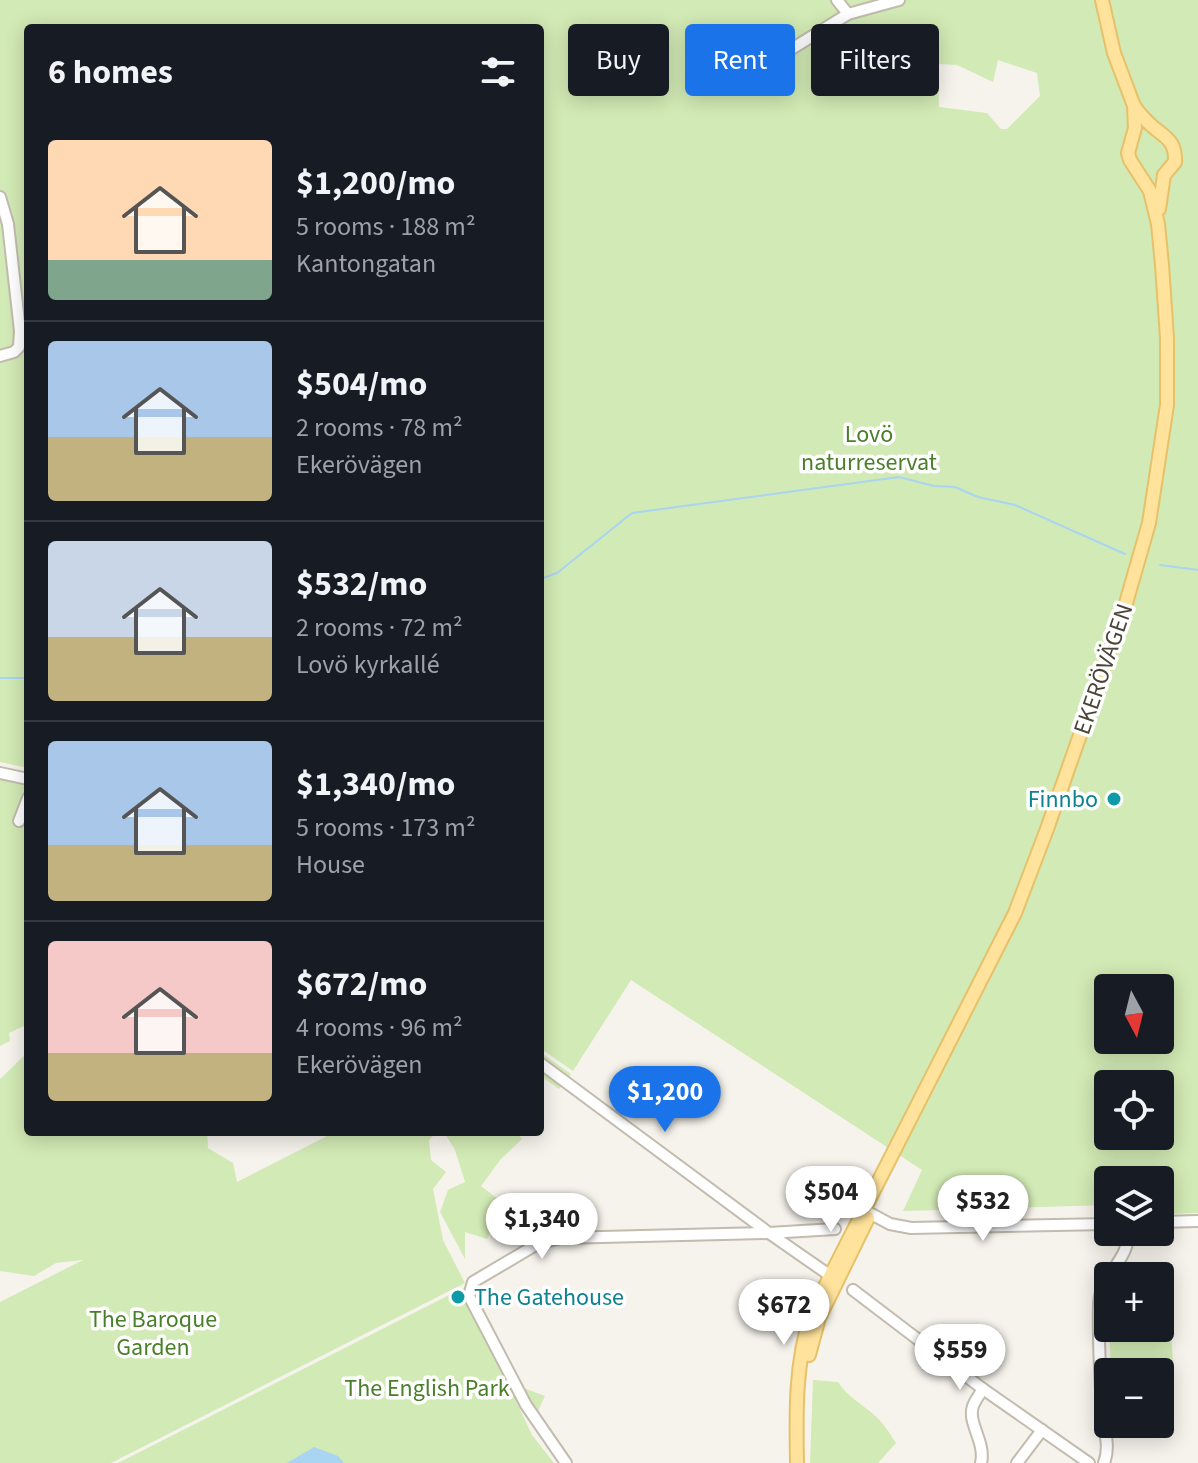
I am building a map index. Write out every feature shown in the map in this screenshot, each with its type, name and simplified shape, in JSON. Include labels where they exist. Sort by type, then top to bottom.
[{"type":"main road","points":[[1102,0],[1114,53],[1134,106],[1158,132],[1170,139],[1175,152],[1175,162],[1164,175],[1158,224]]},
{"type":"main road","points":[[1134,106],[1133,139],[1128,153],[1132,166],[1150,191],[1158,224]]},
{"type":"main road","points":[[1133,139],[1143,133],[1158,132]]},
{"type":"main road","points":[[1140,175],[1164,175]]},
{"type":"main road","name":"EKERÖVÄGEN","points":[[797,1463],[796,1433],[807,1362],[834,1277],[868,1211],[898,1140],[975,996],[1030,876],[1124,610],[1145,540],[1162,451],[1167,394],[1167,338],[1158,224]]},
{"type":"street","points":[[837,0],[848,14]]},
{"type":"street","points":[[795,47],[848,14],[899,0]]},
{"type":"street","points":[[0,197],[8,224],[20,331],[19,347],[0,356]]},
{"type":"street","points":[[0,773],[24,778]]},
{"type":"street","points":[[19,821],[24,808]]},
{"type":"street","points":[[544,1066],[769,1233],[834,1277]]},
{"type":"street","points":[[868,1211],[890,1224],[911,1228],[1094,1224]]},
{"type":"street","points":[[1174,1222],[1198,1221]]},
{"type":"street","points":[[566,1463],[526,1405],[469,1296],[473,1282],[539,1243],[561,1238],[835,1229]]},
{"type":"street","points":[[1104,1463],[1108,1454],[1102,1411],[1100,1291],[1127,1246]]},
{"type":"street","points":[[853,1290],[983,1389],[1089,1463]]},
{"type":"street","points":[[981,1463],[983,1453],[973,1419],[973,1407],[983,1389]]},
{"type":"street","points":[[1018,1463],[1042,1430]]},
{"type":"green space","name":"Lovö naturreservat","points":[[0,0],[1198,0],[1198,1213],[1174,1214],[1174,1166],[1094,1166],[1094,1205],[903,1211],[922,1170],[631,980],[573,1071],[544,1051],[544,24],[24,24],[24,767],[0,762]]},
{"type":"green space","points":[[0,776],[24,781],[24,1026],[9,1033],[10,1041],[0,1046]]},
{"type":"green space","points":[[544,1055],[571,1074],[559,1089],[544,1078]]},
{"type":"green space","name":"The Baroque Garden","points":[[24,1056],[24,1136],[207,1136],[208,1148],[233,1163],[237,1182],[327,1136],[433,1136],[429,1140],[431,1160],[446,1172],[433,1189],[443,1240],[465,1283],[111,1463],[0,1463],[0,1302],[83,1260],[56,1263],[34,1276],[0,1271],[0,1079]]},
{"type":"green space","points":[[446,1136],[519,1136],[522,1139],[501,1159],[481,1186],[504,1204],[487,1239],[465,1232],[465,1259],[440,1212],[448,1190],[465,1182],[455,1150]]},
{"type":"green space","name":"The English Park","points":[[463,1288],[532,1435],[554,1463],[118,1463]]},
{"type":"green space","points":[[1110,1342],[1172,1342],[1173,1358],[1110,1358]]},
{"type":"green space","points":[[813,1380],[838,1382],[885,1427],[896,1443],[878,1463],[810,1463]]},
{"type":"green space","points":[[521,1387],[545,1396],[537,1413]]},
{"type":"water","points":[[314,1447],[338,1456],[344,1463],[287,1463]]},
{"type":"waterway","points":[[544,578],[557,573],[632,513],[899,477],[934,486],[955,487],[978,497],[1015,505],[1125,554]]},
{"type":"waterway","points":[[1160,565],[1198,570]]},
{"type":"waterway","points":[[0,678],[24,678]]},
{"type":"place","name":"Finnbo","points":[[1114,799]]},
{"type":"place","name":"The Gatehouse","points":[[458,1297]]}]
